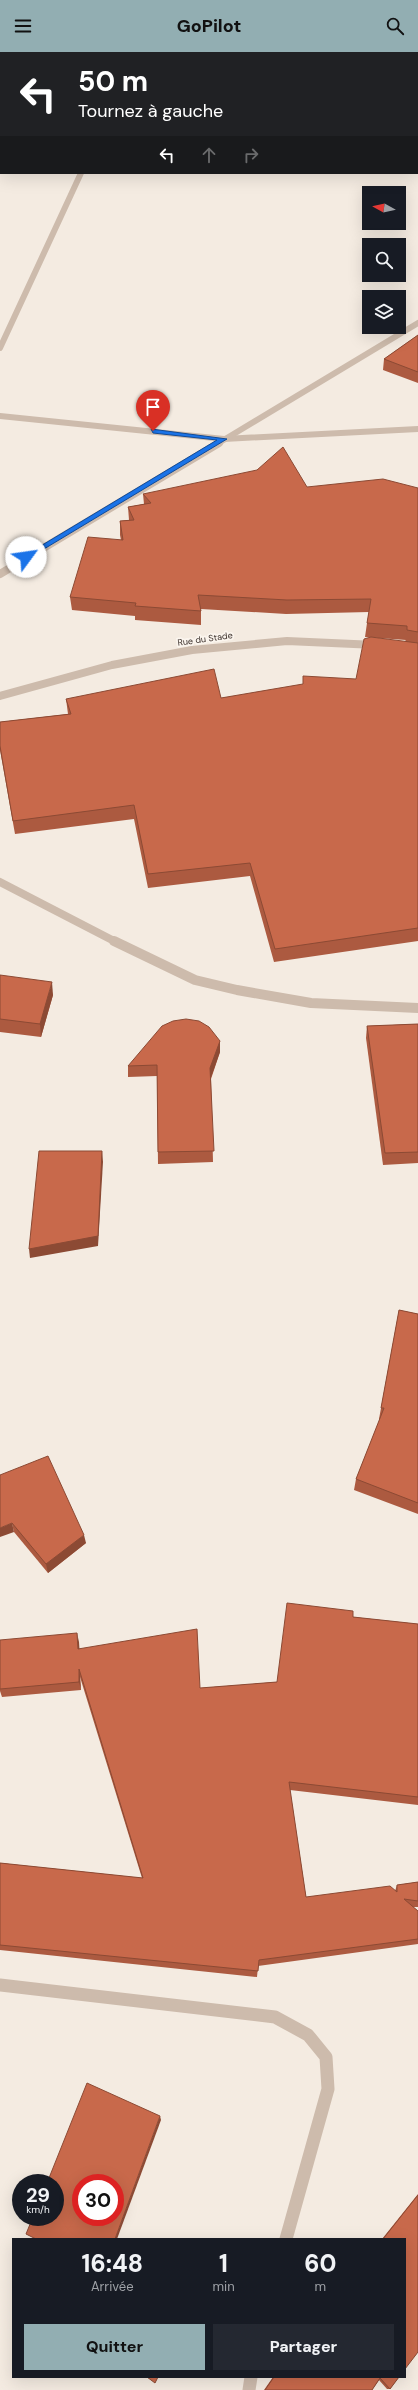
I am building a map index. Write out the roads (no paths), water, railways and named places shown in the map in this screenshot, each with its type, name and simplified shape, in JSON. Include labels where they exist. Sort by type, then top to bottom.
[{"type":"street","points":[[0,348],[81,174]]},
{"type":"street","points":[[0,574],[418,323]]},
{"type":"street","points":[[0,416],[224,439],[418,429]]},
{"type":"street","name":"Rue du Stade","points":[[0,696],[112,664],[192,650],[287,641],[388,647]]},
{"type":"street","points":[[0,882],[127,948],[195,980],[237,990],[311,1003],[418,1008]]},
{"type":"street","points":[[0,1985],[275,2017],[308,2035],[326,2057],[328,2089],[286,2238]]},
{"type":"street","points":[[249,2390],[251,2378]]}]
